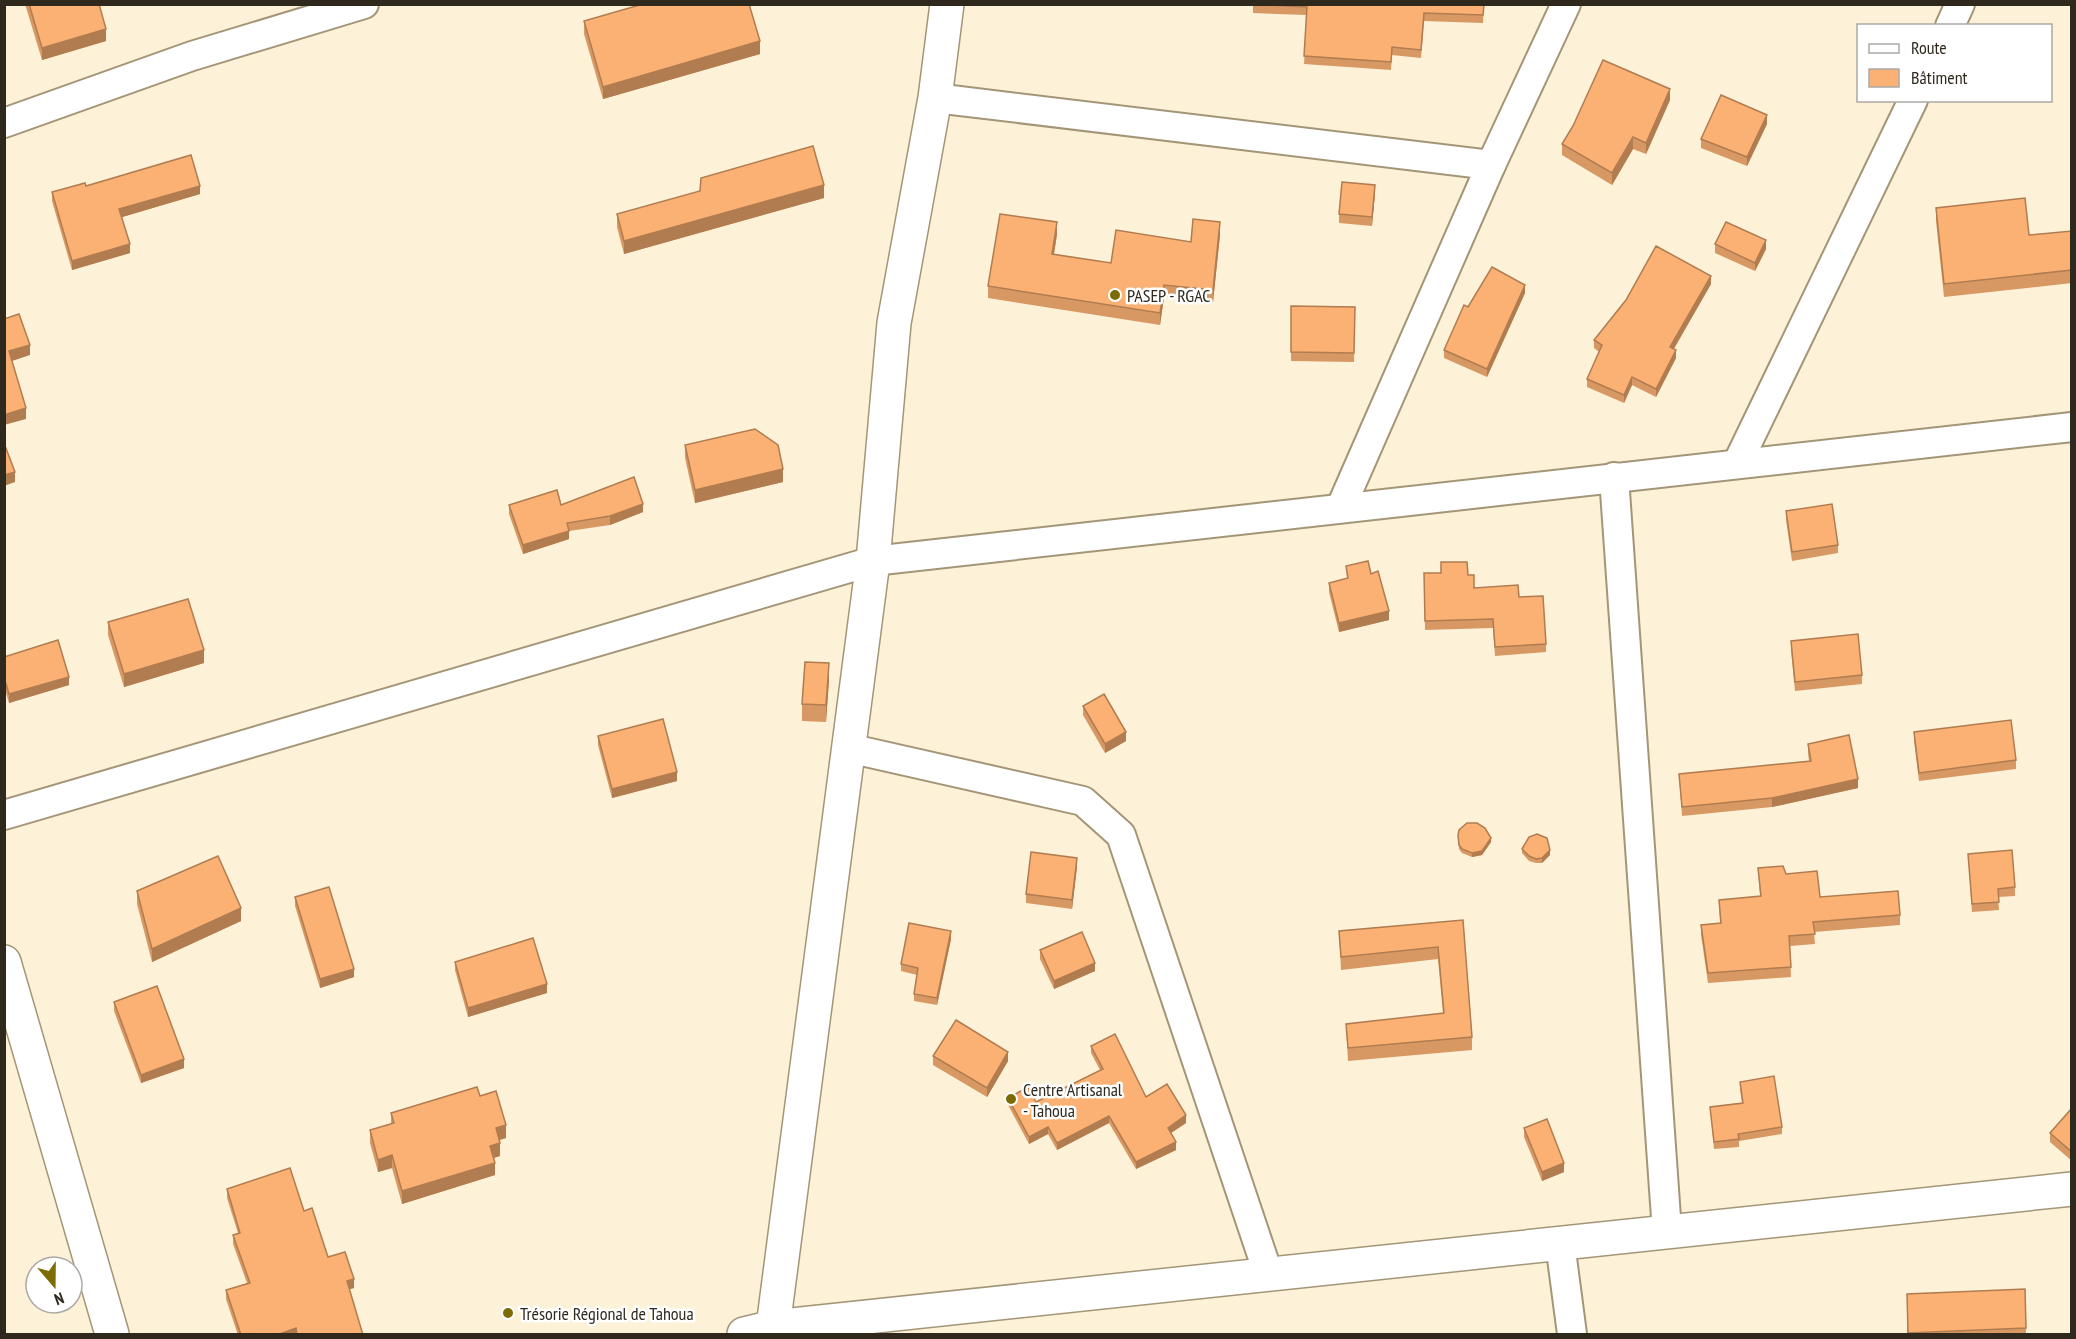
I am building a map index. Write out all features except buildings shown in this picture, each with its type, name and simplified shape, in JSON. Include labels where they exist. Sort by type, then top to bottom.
[{"type":"street","points":[[4,123],[192,56],[364,4]]},
{"type":"street","points":[[947,4],[935,98],[894,323],[873,561],[764,1332],[1268,1273],[2072,1189]]},
{"type":"street","points":[[1341,507],[1491,165],[1566,4]]},
{"type":"street","points":[[1951,24],[1960,4]]},
{"type":"street","points":[[935,98],[1491,165]]},
{"type":"street","points":[[1737,464],[1912,102]]},
{"type":"street","points":[[4,815],[873,561],[2071,427],[2072,432]]},
{"type":"street","points":[[1614,477],[1667,1232]]},
{"type":"street","points":[[848,748],[1083,801],[1121,835],[1268,1273]]},
{"type":"street","points":[[4,962],[112,1335]]},
{"type":"street","points":[[1560,1243],[1572,1335]]},
{"type":"place","name":"PASEP - RGAC","points":[[1115,295]]},
{"type":"place","name":"Centre Artisanal - Tahoua","points":[[1011,1099]]},
{"type":"place","name":"Trésorie Régional de Tahoua","points":[[508,1313]]}]
